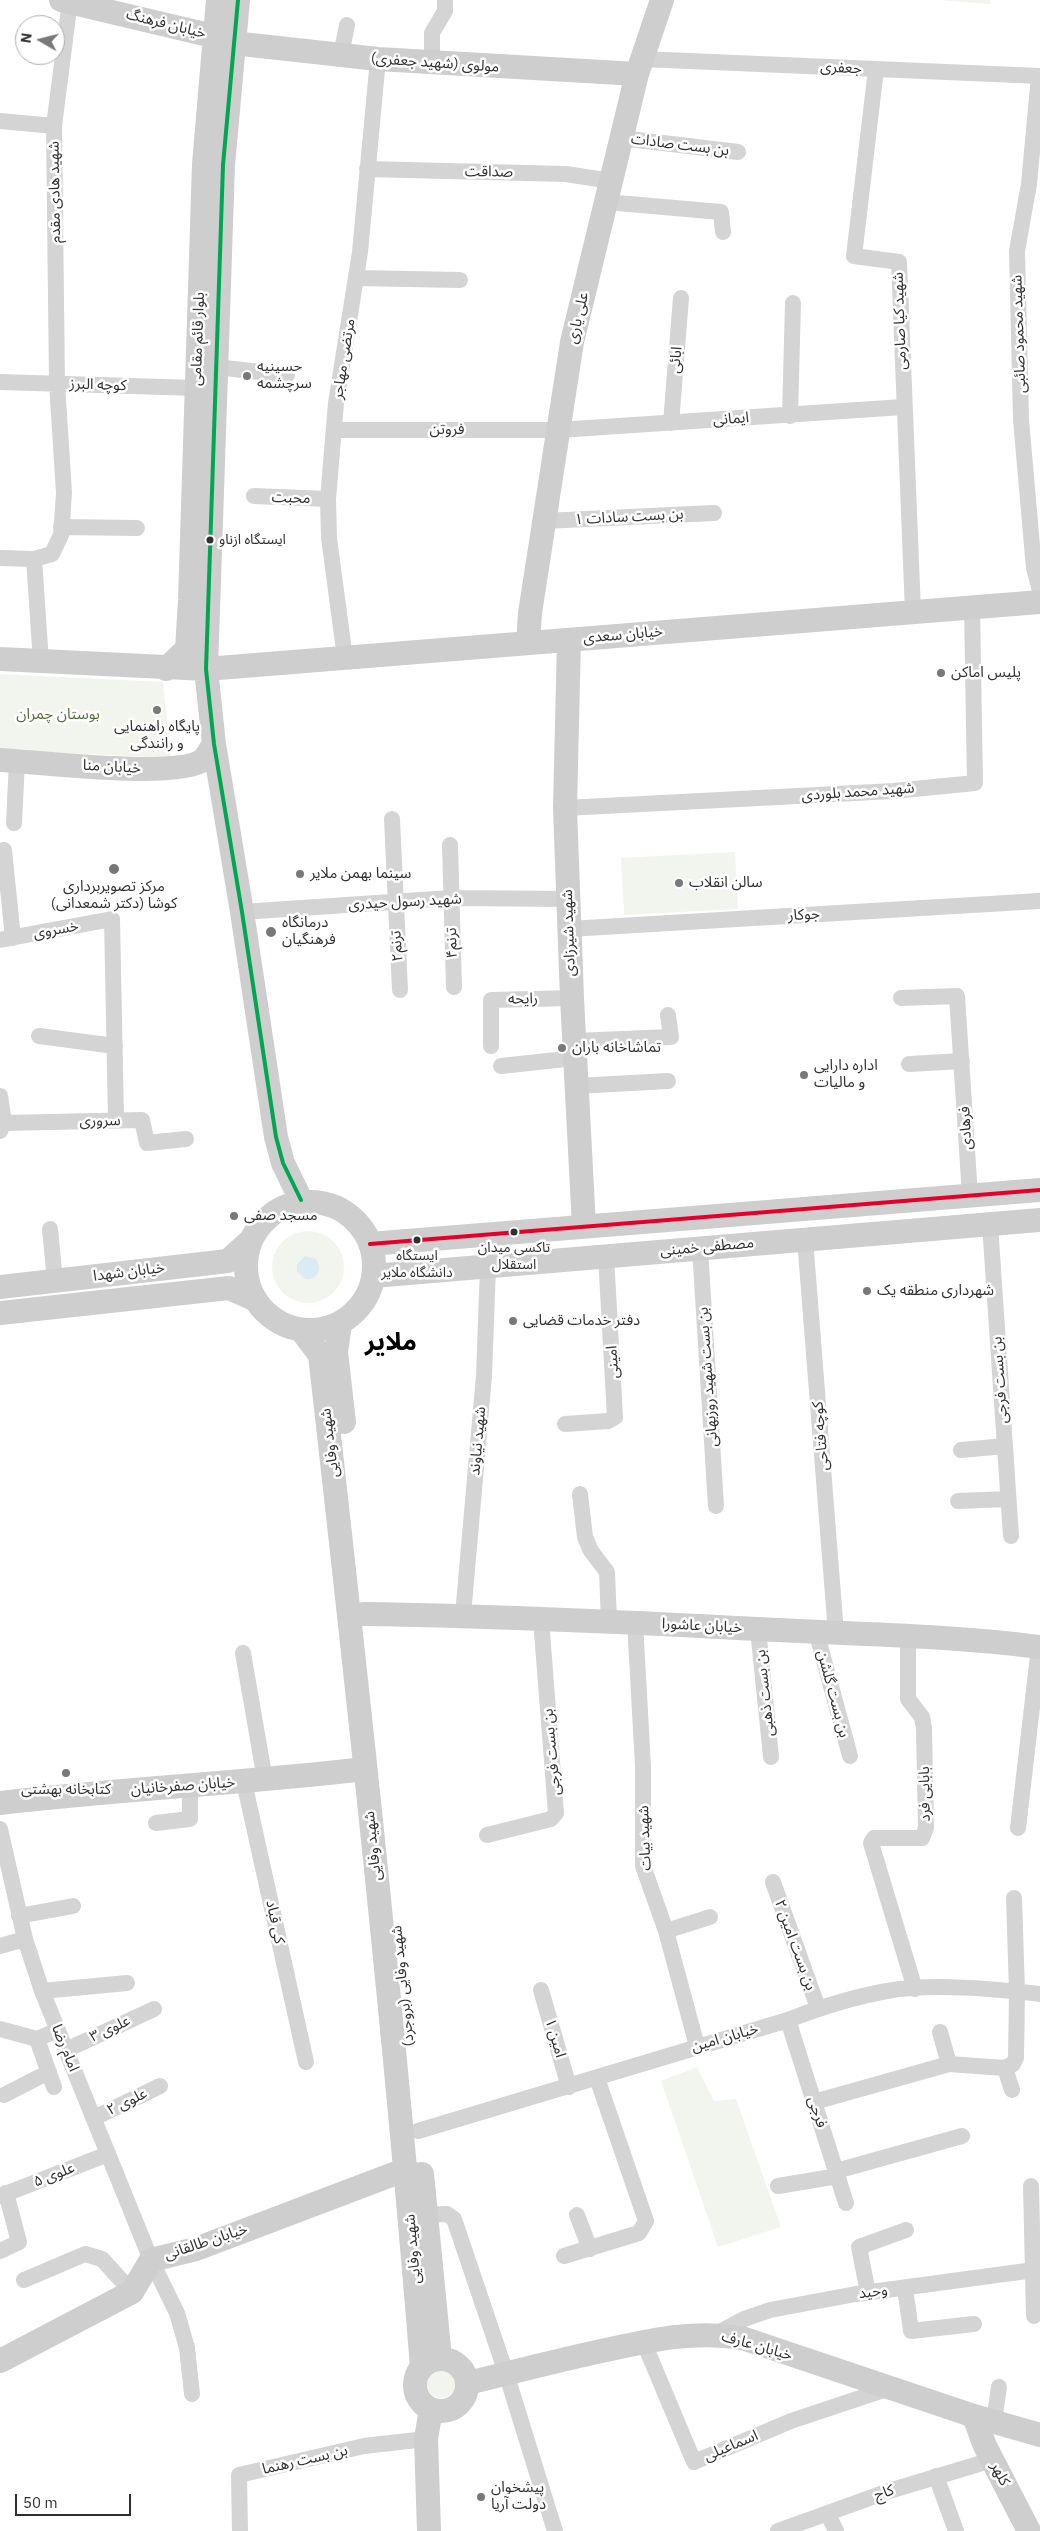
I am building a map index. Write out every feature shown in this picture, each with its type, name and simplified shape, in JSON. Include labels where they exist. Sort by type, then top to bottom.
[{"type":"main road","name":"بلوار قائم مقامی","points":[[166,669],[187,649],[196,388],[213,196],[223,40],[218,0]]},
{"type":"main road","name":"بلوار قائم مقامی","points":[[223,40],[238,0]]},
{"type":"main road","name":"علی یاری","points":[[528,643],[530,613],[572,342],[621,138],[640,66],[662,0]]},
{"type":"main road","name":"خیابان فرهنگ","points":[[66,1],[223,40]]},
{"type":"main road","name":"مولوی (شهید جعفری)","points":[[223,40],[341,56],[432,63],[640,66]]},
{"type":"main road","name":"بلوار قائم مقامی","points":[[213,196],[216,367],[206,669],[210,718],[276,1137],[283,1163],[301,1200]]},
{"type":"main road","name":"خیابان سعدی","points":[[0,659],[166,669],[206,669],[1040,602]]},
{"type":"main road","name":"شهید شیرزادی","points":[[569,640],[565,808],[572,998],[584,1226]]},
{"type":"main road","points":[[210,718],[221,687],[241,666]]},
{"type":"main road","name":"خیابان منا","points":[[8,760],[143,769],[182,767],[202,760],[214,744]]},
{"type":"main road","points":[[370,1244],[1040,1190]]},
{"type":"main road","points":[[301,1200],[331,1205],[348,1214],[361,1227],[370,1244],[374,1262],[374,1276],[364,1302],[340,1324],[321,1330],[302,1331],[278,1323],[264,1312],[254,1299],[246,1277],[245,1265],[250,1241],[258,1227],[270,1216],[301,1200]]},
{"type":"main road","name":"مصطفی خمینی","points":[[374,1276],[1040,1220]]},
{"type":"main road","name":"خیابان شهدا","points":[[0,1287],[228,1261],[250,1241]]},
{"type":"main road","name":"خیابان شهدا","points":[[0,1313],[229,1288],[254,1299]]},
{"type":"main road","name":"شهید وفایی","points":[[340,1324],[336,1352],[364,1614]]},
{"type":"main road","name":"شهید وفایی","points":[[302,1331],[320,1355],[366,1768],[407,2169],[431,2363]]},
{"type":"main road","name":"خیابان عاشورا","points":[[364,1614],[463,1615],[635,1622],[908,1637],[1039,1647]]},
{"type":"main road","name":"شهید وفایی (بروجرد)","points":[[364,1614],[427,2215],[431,2363]]},
{"type":"main road","name":"خیابان صفرخانیان","points":[[0,1803],[101,1792],[255,1781],[366,1768]]},
{"type":"main road","name":"خیابان طالقانی","points":[[132,2292],[151,2260],[196,2249],[407,2169]]},
{"type":"main road","points":[[0,2361],[132,2292]]},
{"type":"main road","name":"خیابان عارف","points":[[468,2383],[684,2335],[716,2334],[742,2338],[890,2388],[1040,2435]]},
{"type":"main road","points":[[452,2360],[465,2372],[468,2383],[465,2397],[452,2409],[444,2411],[431,2409],[421,2401],[415,2385],[416,2376],[431,2363],[452,2360]]},
{"type":"main road","points":[[429,2531],[426,2439],[431,2409]]},
{"type":"main road","name":"کلهر","points":[[984,2418],[992,2460],[1029,2531]]},
{"type":"street","points":[[432,63],[432,33],[445,11],[445,0]]},
{"type":"street","name":"شهید هادی مقدم","points":[[34,559],[52,554],[61,535],[64,493],[57,384],[54,126],[66,1]]},
{"type":"street","points":[[341,56],[347,25]]},
{"type":"street","name":"مرتضی مهاجر","points":[[345,658],[329,538],[328,499],[336,403],[357,278],[378,59]]},
{"type":"street","name":"جعفری","points":[[640,66],[876,69],[1040,76]]},
{"type":"street","name":"شهید کیا صارمی","points":[[876,69],[854,256],[899,262],[903,407],[913,612]]},
{"type":"street","name":"شهید محمود صائبی","points":[[1040,76],[1029,184],[1017,251],[1021,420],[1034,568],[1040,591]]},
{"type":"street","points":[[0,121],[54,126]]},
{"type":"street","name":"بن بست صادات","points":[[621,138],[738,152]]},
{"type":"street","name":"صداقت","points":[[367,169],[566,174],[608,191],[721,212],[723,232]]},
{"type":"street","points":[[357,278],[460,280]]},
{"type":"street","name":"ابائی","points":[[671,423],[681,298]]},
{"type":"street","points":[[790,416],[793,303]]},
{"type":"street","points":[[216,367],[287,375]]},
{"type":"street","name":"کوچه البرز","points":[[0,382],[196,388]]},
{"type":"street","name":"ایمانی","points":[[559,430],[903,407]]},
{"type":"street","name":"فروتن","points":[[335,430],[559,430]]},
{"type":"street","name":"محبت","points":[[254,496],[328,499]]},
{"type":"street","name":"بن بست سادات ۱","points":[[544,521],[714,513]]},
{"type":"street","points":[[62,527],[137,528]]},
{"type":"street","points":[[0,558],[34,559],[41,662]]},
{"type":"street","name":"شهید محمد بلوردی","points":[[565,808],[894,791],[976,783],[972,607]]},
{"type":"street","points":[[8,760],[14,823]]},
{"type":"street","name":"ترنم۲","points":[[392,819],[394,902],[400,990]]},
{"type":"street","name":"ترنم۴","points":[[450,845],[454,987]]},
{"type":"street","points":[[4,850],[7,939]]},
{"type":"street","name":"شهید رسول حیدری","points":[[242,912],[451,898],[568,900]]},
{"type":"street","name":"جوکار","points":[[569,929],[1040,900]]},
{"type":"street","name":"خسروی","points":[[7,939],[112,920],[115,1046]]},
{"type":"street","name":"فرهادی","points":[[901,998],[957,996],[970,1196]]},
{"type":"street","name":"رایحه","points":[[491,1046],[491,1000],[572,998]]},
{"type":"street","points":[[502,1066],[575,1050],[671,1036],[668,1015]]},
{"type":"street","points":[[39,1036],[115,1046],[116,1120]]},
{"type":"street","points":[[909,1064],[962,1061]]},
{"type":"street","points":[[576,1086],[668,1081]]},
{"type":"street","points":[[0,1096],[2,1127]]},
{"type":"street","name":"سروری","points":[[2,1127],[142,1120],[147,1143],[186,1139]]},
{"type":"street","name":"بن بست فرجی","points":[[990,1224],[1011,1536]]},
{"type":"street","points":[[50,1229],[55,1281]]},
{"type":"street","name":"کوچه فتاحی","points":[[805,1239],[826,1632]]},
{"type":"street","name":"بن بست شهید روزبهانی","points":[[700,1248],[716,1506]]},
{"type":"street","name":"امینی","points":[[565,1424],[608,1421],[615,1417],[606,1256]]},
{"type":"street","name":"شهید نیاوند","points":[[463,1615],[484,1376],[488,1266]]},
{"type":"street","points":[[960,1450],[1005,1446]]},
{"type":"street","points":[[580,1494],[585,1537],[591,1551],[607,1572],[609,1622]]},
{"type":"street","points":[[958,1501],[1008,1499]]},
{"type":"street","name":"بن بست فرجی","points":[[487,1835],[550,1818],[556,1813],[541,1619]]},
{"type":"street","name":"شهید بیات","points":[[635,1622],[643,1766],[643,1866],[666,1931],[697,2046]]},
{"type":"street","name":"بن بست ذهبی","points":[[758,1629],[771,1756]]},
{"type":"street","name":"بن بست گلشن","points":[[826,1632],[850,1756]]},
{"type":"street","name":"بابایی فرد","points":[[908,1637],[908,1699],[922,1717],[924,1728],[926,1828],[922,1838],[874,1838],[871,1843],[915,1989]]},
{"type":"street","points":[[1018,1828],[1039,1647]]},
{"type":"street","name":"کی قباد","points":[[243,1653],[255,1781],[306,2062]]},
{"type":"street","points":[[156,1824],[190,1819],[190,1787]]},
{"type":"street","name":"امام رضا","points":[[0,1829],[5,1878],[42,1991],[151,2260],[177,2313],[187,2348],[192,2394]]},
{"type":"street","name":"بن بست امین ۲","points":[[773,1882],[818,2008]]},
{"type":"street","points":[[814,2102],[949,2064],[1005,2068],[1013,2064],[1016,2058],[1017,1992],[1014,1898]]},
{"type":"street","points":[[19,1916],[73,1906]]},
{"type":"street","points":[[666,1931],[710,1917]]},
{"type":"street","points":[[0,1946],[25,1939]]},
{"type":"street","points":[[42,1991],[127,1983]]},
{"type":"street","name":"خیابان امین","points":[[418,2131],[788,2020],[818,2008],[888,1991],[915,1989],[1040,1994]]},
{"type":"street","name":"امین ۱","points":[[541,1990],[569,2087]]},
{"type":"street","name":"علوی ۳","points":[[66,2050],[154,2009]]},
{"type":"street","name":"فرجی","points":[[788,2020],[846,2203]]},
{"type":"street","points":[[0,2029],[37,2039],[58,2030]]},
{"type":"street","points":[[940,2032],[949,2064]]},
{"type":"street","points":[[37,2039],[54,2087]]},
{"type":"street","points":[[1005,2068],[1012,2090]]},
{"type":"street","points":[[4,2095],[49,2072]]},
{"type":"street","points":[[564,2256],[639,2233],[646,2221],[597,2078]]},
{"type":"street","name":"علوی ۲","points":[[94,2118],[160,2086]]},
{"type":"street","points":[[778,2186],[837,2174],[962,2136]]},
{"type":"street","name":"علوی ۵","points":[[3,2195],[108,2154]]},
{"type":"street","points":[[1031,2186],[1034,2316]]},
{"type":"street","points":[[0,2250],[18,2242],[3,2195]]},
{"type":"street","points":[[427,2215],[447,2214],[454,2219],[506,2374],[555,2531]]},
{"type":"street","points":[[577,2215],[590,2249]]},
{"type":"street","points":[[868,2293],[859,2247],[906,2230]]},
{"type":"street","points":[[24,2280],[85,2254],[102,2259],[132,2292]]},
{"type":"street","name":"وحید","points":[[716,2334],[744,2319],[770,2310],[868,2293],[1034,2270]]},
{"type":"street","points":[[905,2288],[911,2331],[974,2324]]},
{"type":"street","name":"اسماعیلی","points":[[644,2343],[694,2462],[791,2421],[890,2388]]},
{"type":"street","points":[[984,2418],[999,2387]]},
{"type":"street","name":"بن بست رهنما","points":[[240,2531],[239,2475],[364,2446],[426,2439]]},
{"type":"street","name":"کاج","points":[[778,2531],[936,2476],[992,2460]]},
{"type":"street","points":[[936,2476],[956,2531]]},
{"type":"street","points":[[828,2514],[836,2531]]},
{"type":"green space","points":[[939,0],[990,0],[990,4]]},
{"type":"green space","name":"بوستان چمران","points":[[0,674],[163,682],[171,758],[0,750]]},
{"type":"green space","name":"سالن انقلاب","points":[[735,852],[738,909],[624,915],[621,858]]},
{"type":"green space","points":[[315,1231],[334,1241],[342,1253],[344,1267],[342,1281],[334,1293],[322,1301],[301,1303],[282,1293],[274,1281],[272,1260],[282,1241],[294,1233]]},
{"type":"green space","points":[[697,2067],[714,2101],[736,2099],[781,2227],[718,2247],[661,2081]]},
{"type":"green space","points":[[441,2370],[451,2374],[455,2384],[451,2394],[441,2398],[431,2394],[427,2384],[431,2374]]},
{"type":"shaded area","points":[[305,1256],[316,1259],[318,1263],[318,1274],[313,1278],[305,1279],[297,1271],[297,1264]]},
{"type":"transit line","points":[[238,0],[223,165],[206,669],[214,744],[276,1137],[283,1163],[301,1200]]},
{"type":"transit line","points":[[370,1244],[1040,1190]]},
{"type":"place","name":"حسینیه سرچشمه","points":[[247,376]]},
{"type":"place","name":"ایستگاه ازناو","points":[[210,540]]},
{"type":"place","name":"پلیس اماکن","points":[[941,673]]},
{"type":"place","name":"پایگاه راهنمایی و رانندگی","points":[[157,710]]},
{"type":"place","name":"مرکز تصویربرداری کوشا (دکتر شمعدانی)","points":[[114,869]]},
{"type":"place","name":"سینما بهمن ملایر","points":[[300,874]]},
{"type":"place","name":"سالن انقلاب","points":[[679,883]]},
{"type":"place","name":"درمانگاه فرهنگیان","points":[[271,932]]},
{"type":"place","name":"تماشاخانه باران","points":[[562,1048]]},
{"type":"place","name":"اداره دارایی و مالیات","points":[[804,1075]]},
{"type":"place","name":"مسجد صفی","points":[[234,1216]]},
{"type":"place","name":"تاکسی میدان استقلال","points":[[514,1232]]},
{"type":"place","name":"ایستگاه دانشگاه ملایر","points":[[417,1240]]},
{"type":"place","name":"شهرداری منطقه یک","points":[[867,1291]]},
{"type":"place","name":"دفتر خدمات قضایی","points":[[513,1321]]},
{"type":"place","name":"کتابخانه بهشتی","points":[[66,1773]]},
{"type":"place","name":"پیشخوان دولت آریا","points":[[481,2497]]},
{"type":"district","name":"ملایر","points":[[391,1343]]}]
